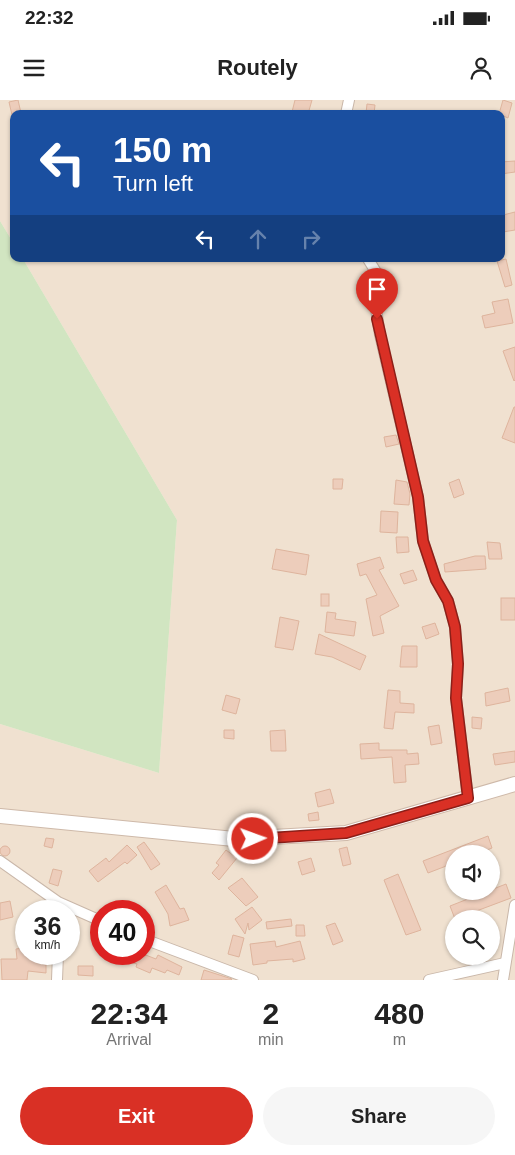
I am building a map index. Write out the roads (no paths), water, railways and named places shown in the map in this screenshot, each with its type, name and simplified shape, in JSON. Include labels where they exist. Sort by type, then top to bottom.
[{"type":"street","points":[[370,262],[376,272],[375,302],[380,335],[418,497],[423,541],[436,580],[448,601],[455,627],[458,664],[456,698],[468,798]]},
{"type":"street","points":[[0,816],[234,839],[272,839],[346,833],[515,784]]},
{"type":"street","points":[[0,861],[50,900]]},
{"type":"street","points":[[504,980],[515,905]]},
{"type":"street","points":[[155,943],[253,980]]},
{"type":"street","points":[[429,980],[505,963]]},
{"type":"street","points":[[57,980],[58,965]]}]
